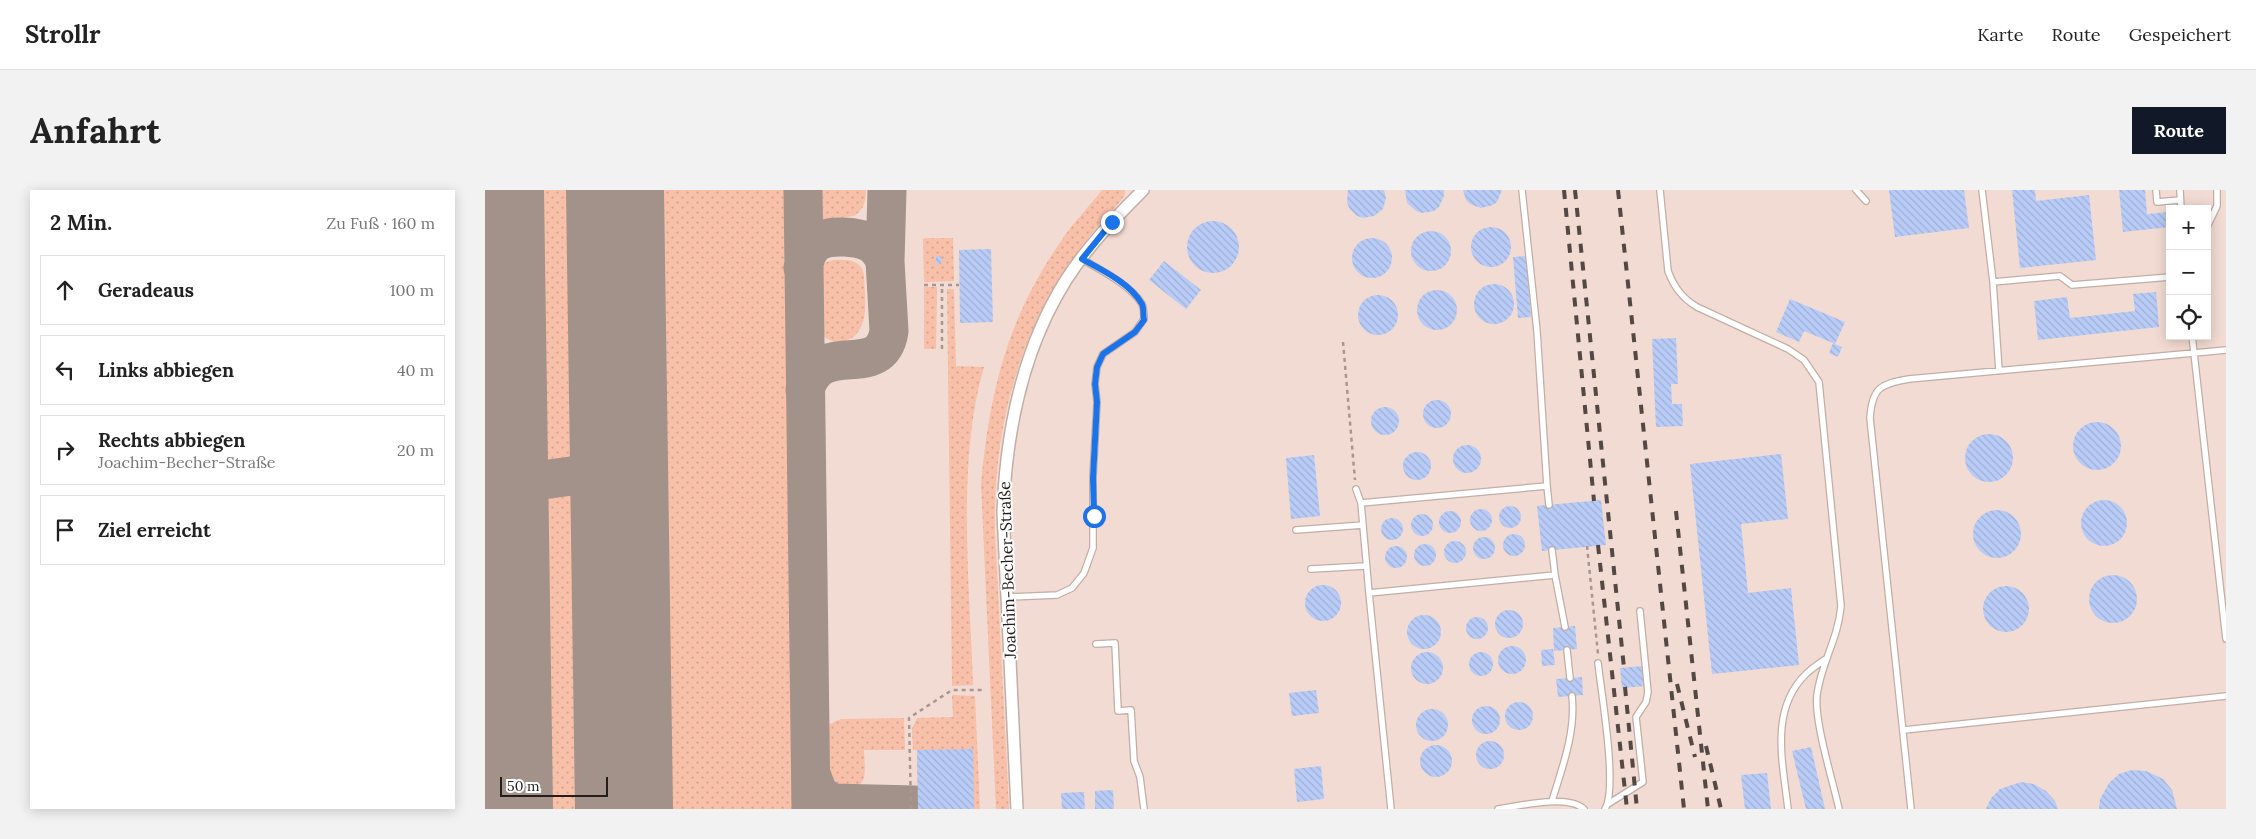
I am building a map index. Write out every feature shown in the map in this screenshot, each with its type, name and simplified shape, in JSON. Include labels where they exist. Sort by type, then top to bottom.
[{"type":"street","name":"Joachim-Becher-Straße","points":[[1017,809],[1003,512],[1009,434],[1016,402],[1042,323],[1067,280],[1082,259],[1112,222],[1143,190]]},
{"type":"lane","points":[[1522,190],[1537,331],[1549,505]]},
{"type":"lane","points":[[1660,190],[1668,271],[1678,291],[1689,302],[1797,355],[1813,371],[1819,382],[1841,606],[1839,625],[1820,678],[1817,704],[1839,809]]},
{"type":"lane","points":[[1856,190],[1866,201]]},
{"type":"lane","points":[[1983,190],[1993,282],[1999,371]]},
{"type":"lane","points":[[2156,190],[2157,202],[2180,200]]},
{"type":"lane","points":[[2179,190],[2181,205]]},
{"type":"lane","points":[[2211,219],[2217,206],[2217,190]]},
{"type":"lane","points":[[1007,596],[1057,594],[1072,588],[1084,573],[1093,548],[1093,478],[1097,402],[1095,384],[1097,367],[1103,354],[1135,332],[1144,320],[1143,305],[1135,297],[1109,275],[1082,259]]},
{"type":"lane","points":[[1993,282],[2060,276],[2072,285],[2166,277]]},
{"type":"lane","points":[[2193,340],[2226,638]]},
{"type":"lane","points":[[1911,809],[1870,418],[1873,397],[1877,390],[1894,382],[2226,350]]},
{"type":"lane","points":[[1361,503],[1547,486]]},
{"type":"lane","points":[[1356,489],[1361,503],[1391,809]]},
{"type":"lane","points":[[1296,530],[1363,524]]},
{"type":"lane","points":[[1552,550],[1565,628]]},
{"type":"lane","points":[[1311,569],[1366,566]]},
{"type":"lane","points":[[1369,593],[1555,575]]},
{"type":"lane","points":[[1607,806],[1643,782],[1636,717],[1646,702],[1649,692],[1640,611]]},
{"type":"lane","points":[[1096,644],[1115,643],[1118,711],[1131,710],[1135,761],[1140,777],[1144,809]]},
{"type":"lane","points":[[1567,650],[1570,678]]},
{"type":"lane","points":[[1788,809],[1781,753],[1782,718],[1792,694],[1805,675],[1827,658]]},
{"type":"lane","points":[[1598,663],[1610,773],[1607,806]]},
{"type":"lane","points":[[1552,801],[1571,734],[1574,707],[1572,696]]},
{"type":"lane","points":[[1903,730],[2226,696]]},
{"type":"lane","points":[[1498,809],[1552,801],[1579,805],[1584,809]]},
{"type":"path","points":[[923,285],[959,285]]},
{"type":"path","points":[[942,285],[942,349]]},
{"type":"path","points":[[1343,342],[1356,489]]},
{"type":"path","points":[[1587,546],[1598,663]]},
{"type":"path","points":[[911,809],[909,718],[951,690],[982,690]]},
{"type":"shaded area","points":[[485,190],[581,190],[585,455],[580,465],[485,478]]},
{"type":"shaded area","points":[[664,190],[790,190],[799,809],[656,809],[647,202],[653,200]]},
{"type":"shaded area","points":[[816,190],[866,190],[866,197],[862,208],[854,216],[825,220],[816,213]]},
{"type":"shaded area","points":[[1102,190],[1125,190],[1125,194],[1082,246],[1050,296],[1034,327],[1021,359],[1003,427],[995,496],[995,531],[1009,809],[996,809],[981,484],[990,419],[1003,359],[1026,301],[1064,237]]},
{"type":"shaded area","points":[[953,238],[954,281],[924,282],[923,239]]},
{"type":"shaded area","points":[[833,260],[848,260],[857,264],[861,267],[864,276],[865,306],[861,326],[857,334],[849,340],[838,342],[827,339],[819,330],[814,302],[816,273],[823,264]]},
{"type":"shaded area","points":[[924,287],[937,287],[936,349],[924,349]]},
{"type":"shaded area","points":[[947,289],[954,289],[956,366],[984,367],[975,404],[967,483],[973,685],[952,686]]},
{"type":"shaded area","points":[[574,484],[582,487],[586,494],[590,809],[485,809],[485,496]]},
{"type":"shaded area","points":[[952,695],[975,696],[980,809],[918,809],[917,750],[913,750],[912,729],[917,718],[953,717]]},
{"type":"shaded area","points":[[904,718],[905,750],[864,750],[864,775],[859,785],[839,790],[833,788],[828,783],[822,767],[821,748],[822,739],[828,725],[841,719]]},
{"type":"building","points":[[1348,190],[1384,190],[1386,198],[1383,209],[1374,216],[1363,218],[1357,216],[1349,208],[1347,202]]},
{"type":"building","points":[[1405,190],[1444,190],[1444,196],[1439,207],[1434,211],[1422,213],[1416,211],[1407,203]]},
{"type":"building","points":[[1463,190],[1502,190],[1497,202],[1481,208],[1470,204],[1466,200]]},
{"type":"building","points":[[1889,190],[1964,190],[1969,228],[1895,237]]},
{"type":"building","points":[[2012,190],[2035,190],[2036,201],[2089,195],[2096,260],[2020,268]]},
{"type":"building","points":[[2119,190],[2145,190],[2147,214],[2166,212],[2166,227],[2123,232]]},
{"type":"building","points":[[1213,221],[1227,225],[1235,233],[1239,247],[1235,261],[1227,269],[1213,273],[1199,269],[1191,261],[1187,247],[1191,233],[1199,225]]},
{"type":"building","points":[[1487,227],[1495,227],[1502,230],[1508,236],[1511,247],[1508,258],[1502,264],[1495,267],[1487,267],[1480,264],[1474,258],[1471,251],[1471,243],[1474,236],[1480,230]]},
{"type":"building","points":[[1431,231],[1445,237],[1451,251],[1445,265],[1431,271],[1417,265],[1411,251],[1417,237]]},
{"type":"building","points":[[1372,238],[1386,244],[1392,258],[1386,272],[1372,278],[1358,272],[1352,258],[1358,244]]},
{"type":"building","points":[[991,249],[993,322],[960,323],[959,250]]},
{"type":"building","points":[[936,256],[941,256],[941,264],[936,264]]},
{"type":"building","points":[[1526,256],[1531,317],[1518,318],[1513,257]]},
{"type":"building","points":[[1164,261],[1201,290],[1186,309],[1149,280]]},
{"type":"building","points":[[1494,284],[1508,290],[1514,304],[1508,318],[1494,324],[1480,318],[1474,304],[1480,290]]},
{"type":"building","points":[[1437,290],[1451,296],[1457,310],[1451,324],[1437,330],[1423,324],[1417,310],[1423,296]]},
{"type":"building","points":[[2156,292],[2159,327],[2038,340],[2034,301],[2067,297],[2070,318],[2135,311],[2133,294]]},
{"type":"building","points":[[1378,295],[1392,301],[1398,315],[1392,329],[1378,335],[1364,329],[1358,315],[1364,301]]},
{"type":"building","points":[[1790,299],[1845,322],[1835,344],[1842,347],[1838,357],[1829,353],[1833,343],[1804,331],[1799,342],[1776,332]]},
{"type":"building","points":[[1676,338],[1678,384],[1671,384],[1672,404],[1682,404],[1683,426],[1656,427],[1652,339]]},
{"type":"building","points":[[1437,400],[1447,404],[1451,414],[1447,424],[1437,428],[1427,424],[1423,414],[1427,404]]},
{"type":"building","points":[[1385,407],[1395,411],[1399,421],[1395,431],[1385,435],[1375,431],[1371,421],[1375,411]]},
{"type":"building","points":[[2092,422],[2102,422],[2114,429],[2121,441],[2121,451],[2114,463],[2102,470],[2092,470],[2084,466],[2077,459],[2073,451],[2073,441],[2077,433],[2084,426]]},
{"type":"building","points":[[1989,434],[1998,436],[2006,441],[2011,449],[2013,458],[2011,467],[2006,475],[1998,480],[1989,482],[1980,480],[1972,475],[1967,467],[1965,458],[1967,449],[1972,441],[1980,436]]},
{"type":"building","points":[[1467,445],[1477,449],[1481,459],[1477,469],[1467,473],[1457,469],[1453,459],[1457,449]]},
{"type":"building","points":[[1417,452],[1427,456],[1431,466],[1427,476],[1417,480],[1407,476],[1403,466],[1407,456]]},
{"type":"building","points":[[1781,454],[1788,519],[1741,524],[1748,593],[1791,588],[1799,665],[1712,674],[1690,464]]},
{"type":"building","points":[[1314,455],[1320,516],[1291,519],[1286,458]]},
{"type":"building","points":[[1601,500],[1606,545],[1542,551],[1537,506]]},
{"type":"building","points":[[2109,500],[2113,501],[2123,510],[2126,514],[2126,532],[2117,542],[2109,546],[2099,546],[2091,542],[2082,532],[2081,518],[2085,510],[2095,501]]},
{"type":"building","points":[[1510,506],[1518,509],[1521,517],[1518,525],[1510,528],[1502,525],[1499,517],[1502,509]]},
{"type":"building","points":[[1481,509],[1489,512],[1492,520],[1489,528],[1481,531],[1473,528],[1470,520],[1473,512]]},
{"type":"building","points":[[1997,510],[2006,512],[2014,517],[2019,525],[2021,534],[2019,543],[2014,551],[2006,556],[1997,558],[1988,556],[1980,551],[1975,543],[1973,534],[1975,525],[1980,517],[1988,512]]},
{"type":"building","points":[[1450,511],[1458,514],[1461,522],[1458,530],[1450,533],[1442,530],[1439,522],[1442,514]]},
{"type":"building","points":[[1422,514],[1430,517],[1433,525],[1430,533],[1422,536],[1414,533],[1411,525],[1414,517]]},
{"type":"building","points":[[1392,518],[1400,521],[1403,529],[1400,537],[1392,540],[1384,537],[1381,529],[1384,521]]},
{"type":"building","points":[[1514,534],[1522,537],[1525,545],[1522,553],[1514,556],[1506,553],[1503,545],[1506,537]]},
{"type":"building","points":[[1484,537],[1492,540],[1495,548],[1492,556],[1484,559],[1476,556],[1473,548],[1476,540]]},
{"type":"building","points":[[1455,541],[1463,544],[1466,552],[1463,560],[1455,563],[1447,560],[1444,552],[1447,544]]},
{"type":"building","points":[[1425,544],[1433,547],[1436,555],[1433,563],[1425,566],[1417,563],[1414,555],[1417,547]]},
{"type":"building","points":[[1396,546],[1404,549],[1407,557],[1404,565],[1396,568],[1388,565],[1385,557],[1388,549]]},
{"type":"building","points":[[2113,575],[2122,577],[2130,582],[2135,590],[2137,599],[2135,608],[2130,616],[2122,621],[2113,623],[2104,621],[2096,616],[2091,608],[2089,599],[2091,590],[2096,582],[2104,577]]},
{"type":"building","points":[[1323,585],[1336,590],[1341,603],[1336,616],[1323,621],[1310,616],[1305,603],[1310,590]]},
{"type":"building","points":[[2006,586],[2019,590],[2025,596],[2029,609],[2025,622],[2019,628],[2006,632],[1993,628],[1987,622],[1983,609],[1987,596],[1993,590]]},
{"type":"building","points":[[1509,610],[1519,614],[1523,624],[1519,634],[1509,638],[1499,634],[1495,624],[1499,614]]},
{"type":"building","points":[[1424,615],[1436,620],[1441,632],[1436,644],[1424,649],[1412,644],[1407,632],[1412,620]]},
{"type":"building","points":[[1477,617],[1485,620],[1488,628],[1485,636],[1477,639],[1469,636],[1466,628],[1469,620]]},
{"type":"building","points":[[1575,626],[1577,649],[1554,651],[1553,628]]},
{"type":"building","points":[[1512,646],[1522,650],[1526,660],[1522,670],[1512,674],[1502,670],[1498,660],[1502,650]]},
{"type":"building","points":[[1553,649],[1555,665],[1542,666],[1541,650]]},
{"type":"building","points":[[1427,652],[1433,653],[1438,657],[1442,662],[1442,674],[1438,679],[1433,683],[1427,684],[1421,683],[1416,679],[1412,674],[1411,668],[1412,662],[1416,657],[1421,653]]},
{"type":"building","points":[[1481,652],[1489,656],[1493,664],[1489,672],[1481,676],[1473,672],[1469,664],[1473,656]]},
{"type":"building","points":[[1643,666],[1645,686],[1622,688],[1620,668]]},
{"type":"building","points":[[1582,677],[1583,695],[1558,697],[1556,679]]},
{"type":"building","points":[[1316,690],[1319,713],[1292,716],[1289,693]]},
{"type":"building","points":[[1519,702],[1529,706],[1533,716],[1529,726],[1519,730],[1509,726],[1505,716],[1509,706]]},
{"type":"building","points":[[1486,706],[1496,710],[1500,720],[1496,730],[1486,734],[1476,730],[1472,720],[1476,710]]},
{"type":"building","points":[[1432,709],[1438,710],[1443,714],[1447,719],[1447,731],[1443,736],[1438,740],[1432,741],[1426,740],[1421,736],[1417,731],[1416,725],[1417,719],[1421,714],[1426,710]]},
{"type":"building","points":[[1490,741],[1500,745],[1504,755],[1500,765],[1490,769],[1480,765],[1476,755],[1480,745]]},
{"type":"building","points":[[1436,745],[1448,749],[1452,761],[1448,773],[1436,777],[1424,773],[1420,761],[1424,749]]},
{"type":"building","points":[[1811,747],[1825,809],[1806,809],[1792,751]]},
{"type":"building","points":[[973,749],[974,809],[918,809],[917,750]]},
{"type":"building","points":[[1321,766],[1324,799],[1297,802],[1294,769]]},
{"type":"building","points":[[2132,770],[2146,771],[2163,779],[2172,790],[2177,809],[2099,809],[2100,799],[2109,783],[2119,774]]},
{"type":"building","points":[[1767,773],[1771,809],[1745,809],[1741,775]]},
{"type":"building","points":[[2021,782],[2034,784],[2046,791],[2055,801],[2058,809],[1986,809],[1991,798],[2000,789]]},
{"type":"building","points":[[1113,790],[1114,809],[1095,809],[1095,791]]},
{"type":"building","points":[[1084,792],[1085,809],[1062,809],[1061,793]]},
{"type":"taxiway","points":[[803,190],[811,809]]},
{"type":"taxiway","points":[[805,390],[813,374],[823,365],[875,355],[884,346],[889,331],[885,261],[887,190]]},
{"type":"taxiway","points":[[803,268],[808,252],[816,243],[835,237],[869,242],[878,249],[885,261]]},
{"type":"taxiway","points":[[600,472],[611,468],[614,463],[617,396]]},
{"type":"taxiway","points":[[485,488],[600,472],[612,477],[615,481],[619,548]]},
{"type":"taxiway","points":[[811,774],[818,793],[831,803],[915,805]]},
{"type":"runway","points":[[495,190],[504,809]]},
{"type":"runway","points":[[615,190],[624,809]]},
{"type":"railway","points":[[1564,190],[1594,501]]},
{"type":"railway","points":[[1575,190],[1624,668]]},
{"type":"railway","points":[[1618,190],[1684,809]]},
{"type":"railway","points":[[1676,511],[1708,809]]},
{"type":"railway","points":[[1598,545],[1627,809]]},
{"type":"railway","points":[[1677,684],[1695,757]]},
{"type":"railway","points":[[1625,687],[1637,809]]},
{"type":"railway","points":[[1706,746],[1721,809]]},
{"type":"route","points":[[1094,516],[1093,478],[1097,438],[1095,384],[1097,367],[1103,354],[1135,332],[1144,320],[1143,305],[1122,284],[1082,259],[1112,222]]}]
